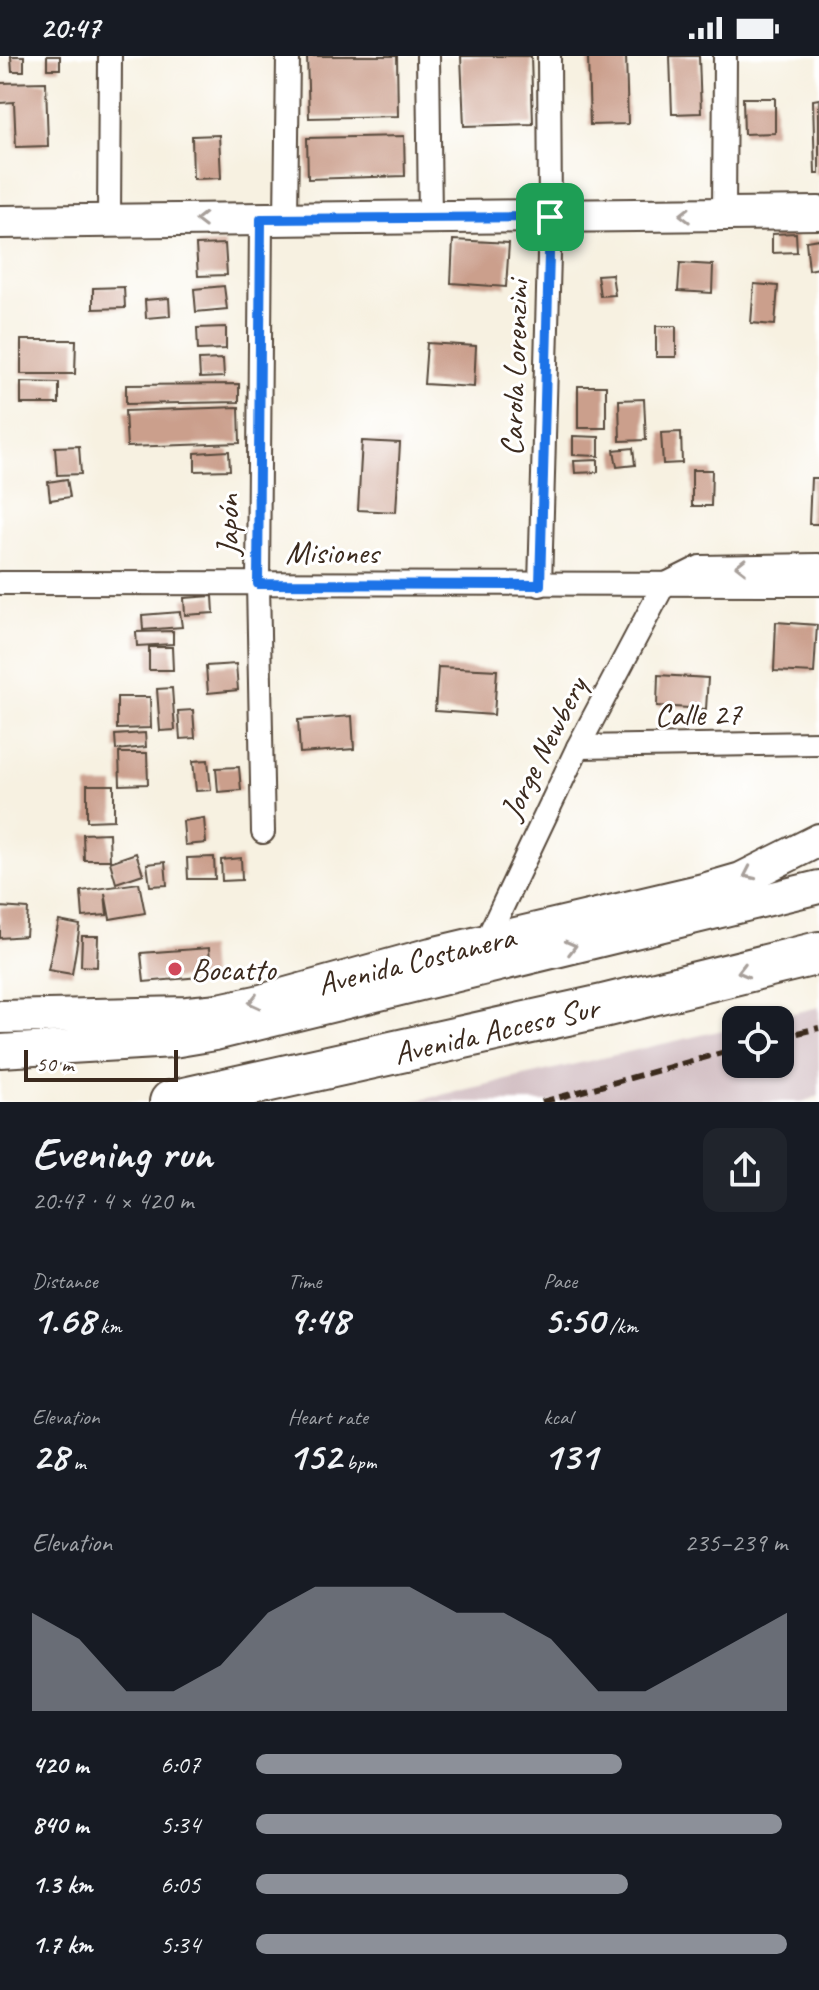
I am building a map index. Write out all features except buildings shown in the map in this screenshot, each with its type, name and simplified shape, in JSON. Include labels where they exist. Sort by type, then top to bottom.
[{"type":"highway","name":"Avenida Acceso Sur","points":[[171,1102],[603,1006],[819,953]]},
{"type":"highway","name":"Avenida Acceso Sur","points":[[294,1102],[609,1032],[819,981]]},
{"type":"main road","points":[[0,222],[819,213]]},
{"type":"main road","name":"Avenida Costanera","points":[[0,1017],[219,1010],[741,879],[819,840]]},
{"type":"main road","name":"Avenida Costanera","points":[[0,1051],[173,1041],[215,1034],[819,887]]},
{"type":"street","points":[[109,220],[110,56]]},
{"type":"street","name":"Japón","points":[[263,832],[258,584],[274,219],[288,56]]},
{"type":"street","points":[[428,56],[430,218]]},
{"type":"street","name":"Carola Lorenzini","points":[[540,585],[550,217],[549,56]]},
{"type":"street","points":[[724,215],[725,56]]},
{"type":"street","name":"Misiones","points":[[663,586],[700,567],[819,565]]},
{"type":"street","name":"Misiones","points":[[0,583],[819,584]]},
{"type":"street","name":"Jorge Newbery","points":[[486,941],[578,747],[663,586]]},
{"type":"street","name":"Calle 27","points":[[578,747],[819,743]]},
{"type":"shaded area","points":[[819,1007],[819,1096],[802,1102],[411,1102],[722,1030],[722,1078],[794,1078],[794,1013]]},
{"type":"railway","points":[[794,1034],[819,1028]]},
{"type":"railway","points":[[542,1102],[722,1053]]},
{"type":"place","name":"Bocatto","points":[[175,969]]},
{"type":"route","points":[[550,217],[540,585],[258,584],[261,219],[550,217]]}]
